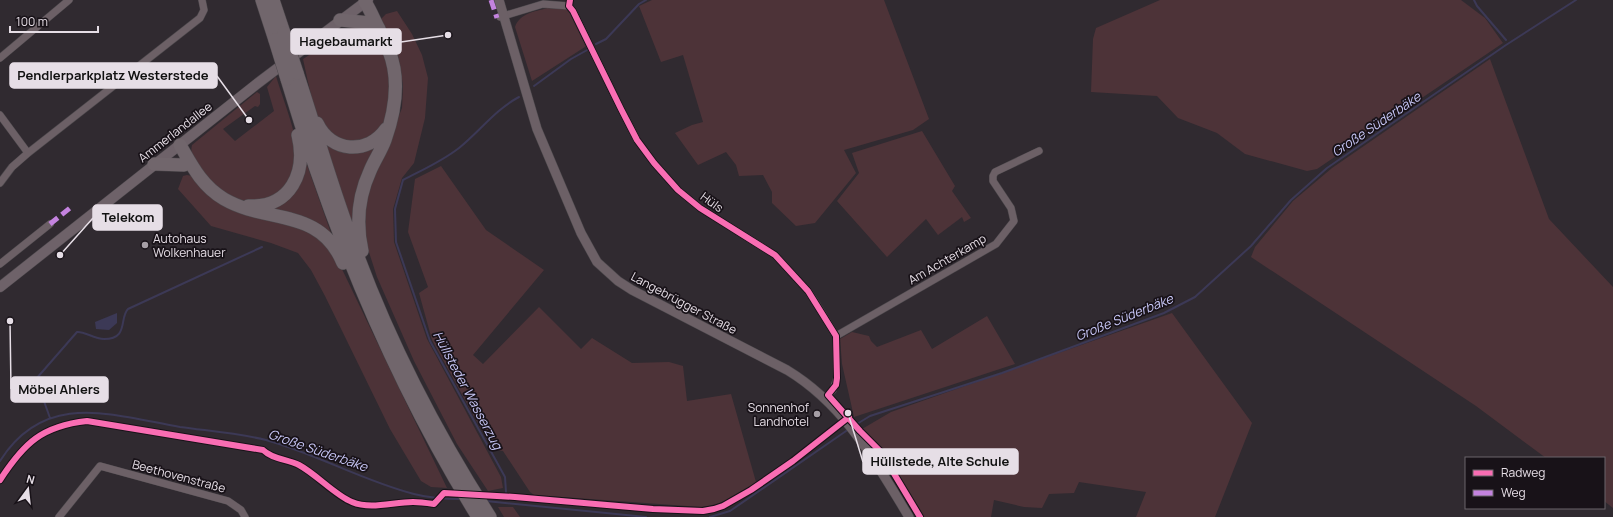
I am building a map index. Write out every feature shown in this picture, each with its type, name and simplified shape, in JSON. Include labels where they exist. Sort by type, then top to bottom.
[{"type":"highway","points":[[262,0],[279,36],[295,77],[368,282],[396,348],[478,517]]},
{"type":"highway","points":[[272,0],[279,36]]},
{"type":"highway","points":[[364,3],[374,26],[390,52],[395,74],[396,98],[384,142],[364,185],[360,200],[358,220],[360,240],[367,269],[368,282]]},
{"type":"highway","points":[[340,20],[374,26]]},
{"type":"highway","points":[[295,77],[305,88],[318,126],[328,139],[338,145],[352,148],[368,144],[381,136],[390,122]]},
{"type":"highway","points":[[237,205],[253,206],[271,203],[283,196],[295,181],[300,169],[301,151],[293,116],[295,77]]},
{"type":"highway","points":[[294,103],[326,196],[365,300],[402,382],[459,478],[490,517]]},
{"type":"highway","points":[[176,148],[184,165],[196,174]]},
{"type":"highway","points":[[176,148],[196,174],[213,191],[237,205],[252,211],[302,222],[321,232],[335,248],[354,289],[365,300]]},
{"type":"highway","points":[[154,164],[184,165]]},
{"type":"main road","name":"Ammerlandallee","points":[[0,287],[268,74],[364,3]]},
{"type":"street","points":[[0,58],[69,0]]},
{"type":"street","points":[[0,183],[12,167],[28,153],[200,18],[204,10],[202,0]]},
{"type":"street","name":"Langebrügger Straße","points":[[494,0],[502,16]]},
{"type":"street","name":"Langebrügger Straße","points":[[499,0],[511,52],[516,60],[537,129],[558,181],[591,253],[607,272],[632,290],[787,370],[804,381],[825,398],[857,433],[908,517]]},
{"type":"street","name":"Hüls","points":[[502,16],[543,4],[569,3],[634,134],[654,163],[678,190],[700,208],[760,244],[780,260],[808,291],[836,336],[838,378],[833,390],[825,398]]},
{"type":"street","points":[[0,114],[28,153]]},
{"type":"street","name":"Am Achterkamp","points":[[836,336],[996,244],[1014,221],[1010,208],[993,181],[993,176],[995,172],[1039,151]]},
{"type":"street","points":[[0,264],[50,224]]},
{"type":"street","name":"Beethovenstraße","points":[[59,517],[100,466],[228,501],[240,510],[245,517]]},
{"type":"shaded area","points":[[652,0],[884,0],[929,119],[913,130],[844,150],[856,173],[815,223],[796,226],[772,203],[772,192],[763,175],[739,176],[736,165],[726,152],[698,165],[675,133],[692,125],[703,122],[683,55],[661,62],[639,6]]},
{"type":"shaded area","points":[[1160,0],[1461,0],[1485,18],[1503,43],[1317,169],[1307,171],[1245,154],[1217,133],[1178,118],[1157,96],[1091,92],[1093,39],[1096,28]]},
{"type":"shaded area","points":[[547,8],[566,9],[572,15],[588,45],[532,81],[515,27],[517,22],[524,16]]},
{"type":"shaded area","points":[[397,11],[412,34],[422,55],[428,78],[425,118],[414,163],[402,178],[393,209],[394,242],[427,339],[501,477],[503,488],[488,491],[457,444],[414,361],[377,277],[366,243],[364,203],[402,108],[403,85],[398,55],[381,19],[386,14]]},
{"type":"shaded area","points":[[354,26],[361,27],[375,33],[385,48],[388,61],[388,107],[384,121],[379,132],[371,139],[362,141],[352,141],[339,138],[328,131],[322,124],[313,102],[303,59]]},
{"type":"shaded area","points":[[1490,59],[1549,219],[1613,287],[1613,508],[1605,502],[1605,457],[1545,457],[1476,406],[1251,257],[1255,247],[1293,201],[1332,168]]},
{"type":"shaded area","points":[[276,76],[295,138],[297,147],[297,161],[290,179],[284,187],[270,198],[257,201],[237,199],[218,188],[203,173],[192,155],[192,145],[257,92],[260,94],[260,104],[258,107],[255,106],[223,129],[235,141],[274,111],[267,87]]},
{"type":"shaded area","points":[[922,131],[955,186],[952,191],[971,218],[964,222],[962,217],[938,235],[926,219],[887,257],[837,201],[859,173],[852,153]]},
{"type":"shaded area","points":[[323,138],[376,143],[355,233]]},
{"type":"shaded area","points":[[304,157],[332,236],[267,207],[276,204]]},
{"type":"shaded area","points":[[441,166],[486,230],[544,270],[473,355],[483,364],[539,307],[581,349],[592,338],[632,363],[669,362],[683,366],[687,401],[731,394],[756,482],[736,495],[723,501],[701,507],[534,495],[530,492],[503,451],[492,449],[432,340],[419,293],[428,287],[408,232],[415,179]]},
{"type":"shaded area","points":[[183,176],[192,176],[203,188],[301,226],[326,244],[340,265],[447,488],[431,487],[421,481],[390,429],[311,270],[298,253],[271,243],[211,226],[178,189]]},
{"type":"shaded area","points":[[117,313],[117,323],[109,330],[96,329],[95,322]]},
{"type":"shaded area","points":[[1172,313],[1252,423],[1215,517],[1136,517],[1146,492],[1079,482],[1074,493],[1049,494],[1042,508],[1024,507],[994,500],[991,517],[923,517],[884,449],[871,440],[862,429],[891,412]]},
{"type":"shaded area","points":[[987,316],[1015,364],[854,417],[842,364],[840,339],[852,332],[869,336],[871,341],[877,347],[921,330],[932,349]]},
{"type":"shaded area","points":[[498,507],[513,507],[520,517],[504,517]]},
{"type":"waterway","name":"Hüllsteder Wasserzug","points":[[596,44],[606,39],[639,4],[646,0]]},
{"type":"waterway","points":[[1474,0],[1477,6],[1506,40]]},
{"type":"waterway","name":"Große Süderbäke","points":[[852,427],[870,416],[1002,373],[1164,313],[1195,297],[1251,246],[1291,200],[1327,168],[1506,45],[1576,0]]},
{"type":"waterway","name":"Hüllsteder Wasserzug","points":[[534,86],[571,59],[589,49]]},
{"type":"waterway","name":"Hüllsteder Wasserzug","points":[[506,492],[505,477],[430,341],[396,242],[395,209],[403,180],[431,166],[459,148],[503,108],[519,97]]},
{"type":"waterway","points":[[50,418],[36,379],[77,332],[100,339],[117,336],[120,332],[125,313],[128,309],[262,247]]},
{"type":"waterway","name":"Große Süderbäke","points":[[0,461],[18,439],[38,424],[59,416],[81,413],[105,414],[266,440],[395,489],[426,496],[462,499]]},
{"type":"waterway","name":"Große Süderbäke","points":[[710,517],[730,511],[849,429]]},
{"type":"waterway","name":"Große Süderbäke","points":[[486,501],[646,517]]},
{"type":"marked path","points":[[491,0],[497,18]]},
{"type":"marked path","points":[[50,224],[70,208]]},
{"type":"cycle path","points":[[570,0],[569,6],[573,11],[621,109],[637,140],[654,163],[678,190],[700,208],[775,255],[808,291],[836,336],[837,378],[836,385],[828,395],[881,452],[920,517]]},
{"type":"cycle path","points":[[0,480],[17,456],[36,438],[58,427],[71,423],[87,421],[263,450],[275,457],[299,465],[339,495],[359,504],[374,506],[405,502],[434,504],[444,493],[515,497],[653,509],[703,511],[723,506],[751,490],[793,461],[849,417]]},
{"type":"place","name":"Hagebaumarkt","points":[[448,35]]},
{"type":"place","name":"Pendlerparkplatz Westerstede","points":[[249,120]]},
{"type":"place","name":"Autohaus Wolkenhauer","points":[[145,245]]},
{"type":"place","name":"Telekom","points":[[60,255]]},
{"type":"place","name":"Möbel Ahlers","points":[[10,321]]},
{"type":"place","name":"Hüllstede, Alte Schule","points":[[848,413]]},
{"type":"place","name":"Sonnenhof Landhotel","points":[[817,414]]}]
